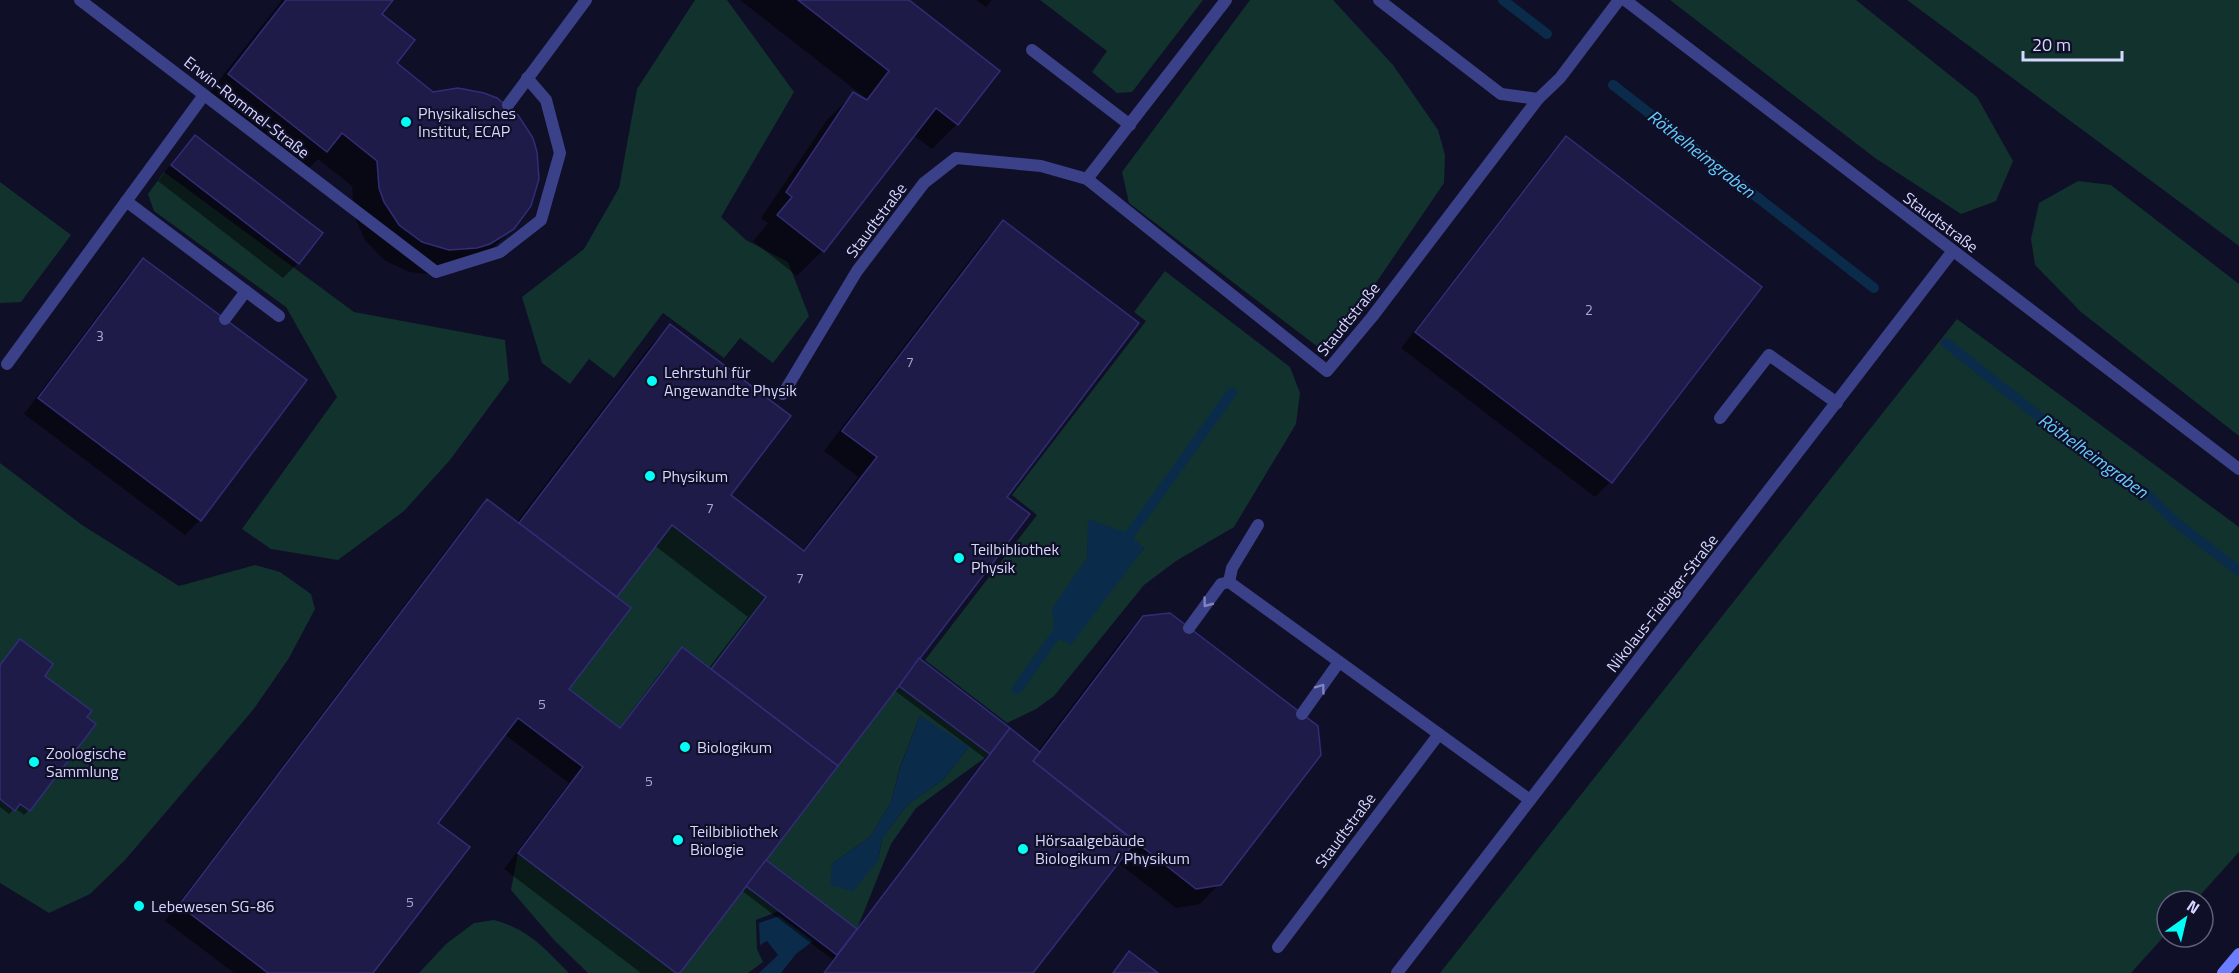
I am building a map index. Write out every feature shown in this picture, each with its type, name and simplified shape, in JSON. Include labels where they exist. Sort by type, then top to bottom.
[{"type":"main road","points":[[2223,973],[2239,954]]},
{"type":"street","name":"Erwin-Rommel-Straße","points":[[80,0],[436,272],[500,252],[541,220],[560,153],[546,100],[527,78]]},
{"type":"street","points":[[507,105],[586,0]]},
{"type":"street","points":[[1087,179],[1226,0]]},
{"type":"street","points":[[1379,0],[1501,94],[1538,99]]},
{"type":"street","name":"Staudtstraße","points":[[783,394],[857,271],[924,183],[956,159],[1041,166],[1087,179],[1327,371],[1372,317],[1538,99],[1560,78],[1619,0]]},
{"type":"street","name":"Staudtstraße","points":[[1624,0],[2239,469]]},
{"type":"street","points":[[1032,50],[1130,125]]},
{"type":"street","points":[[8,364],[204,95]]},
{"type":"street","points":[[126,201],[279,316]]},
{"type":"street","name":"Nikolaus-Fiebiger-Straße","points":[[1397,973],[1952,252]]},
{"type":"street","points":[[225,319],[246,291]]},
{"type":"street","points":[[1720,418],[1769,355],[1837,403]]},
{"type":"street","points":[[1229,582],[1232,568],[1258,525]]},
{"type":"street","points":[[1189,628],[1221,584],[1229,582],[1239,587],[1530,800]]},
{"type":"street","points":[[1302,714],[1339,662]]},
{"type":"street","name":"Staudtstraße","points":[[1278,947],[1439,734]]},
{"type":"green space","points":[[695,0],[727,0],[794,92],[721,217],[746,240],[788,262],[809,316],[773,363],[740,338],[724,358],[663,313],[614,378],[589,359],[570,384],[542,363],[522,297],[584,249],[619,188],[637,89]]},
{"type":"green space","points":[[1040,0],[1203,0],[1132,92],[1117,93],[1092,72],[1107,51]]},
{"type":"green space","points":[[1250,0],[1333,0],[1393,65],[1438,130],[1445,155],[1444,183],[1337,340],[1318,347],[1129,203],[1122,172]]},
{"type":"green space","points":[[1670,0],[1856,0],[1977,97],[2013,161],[1996,201],[1961,214],[1875,158]]},
{"type":"green space","points":[[1907,0],[2239,0],[2239,246]]},
{"type":"green space","points":[[164,172],[354,312],[505,340],[509,380],[450,460],[404,511],[338,560],[271,549],[242,529],[337,397],[286,307],[154,211],[148,194]]},
{"type":"green space","points":[[2078,181],[2111,185],[2239,284],[2239,436],[2081,312],[2035,265],[2031,239],[2039,203]]},
{"type":"green space","points":[[0,182],[71,235],[21,302],[0,303]]},
{"type":"green space","points":[[1165,271],[1290,367],[1300,393],[1296,424],[1234,527],[1176,561],[1144,585],[1054,696],[1036,709],[1007,723],[925,660],[1037,515],[1012,495],[1146,321],[1134,312]],"holes":[[[1089,520],[1144,548],[1110,591],[1078,573],[1087,558]]]},
{"type":"green space","points":[[1957,319],[2239,527],[2239,852],[2206,889],[2155,889],[2155,946],[2131,973],[1440,973]]},
{"type":"green space","points":[[0,463],[82,525],[179,586],[255,565],[280,572],[311,594],[315,609],[289,658],[253,710],[125,860],[90,894],[49,913],[0,883]]},
{"type":"green space","points":[[672,525],[766,597],[711,669],[682,647],[620,728],[569,689],[631,608],[617,597]]},
{"type":"green space","points":[[899,686],[990,754],[916,808],[891,844],[857,929],[766,860]],"holes":[[[920,716],[968,748],[943,780],[908,804],[882,838],[878,861],[832,864],[871,836],[891,802],[900,767]]]},
{"type":"green space","points":[[518,853],[676,973],[588,973],[555,941],[511,890]]},
{"type":"green space","points":[[746,886],[779,911],[756,920],[757,949],[763,962],[748,973],[680,973]]},
{"type":"green space","points":[[494,920],[527,935],[569,973],[419,973],[446,944],[474,923]]},
{"type":"water","points":[[1088,519],[1130,534],[1144,548],[1071,645],[1055,637],[1052,608],[1087,558]]},
{"type":"water","points":[[920,716],[969,747],[943,780],[908,804],[882,838],[878,861],[853,891],[830,885],[832,864],[871,836],[891,802],[900,768]]},
{"type":"water","points":[[779,916],[813,941],[796,954],[781,973],[759,973],[778,955],[767,941],[760,945],[759,923]]},
{"type":"building","name":"Physikalisches Institut, ECAP","points":[[286,0],[393,0],[382,14],[415,40],[397,63],[433,92],[458,88],[484,93],[497,98],[518,115],[533,138],[537,152],[539,179],[531,206],[514,229],[490,244],[477,248],[449,250],[422,242],[399,225],[384,202],[379,188],[377,161],[342,133],[327,152],[228,74]]},
{"type":"building","points":[[798,0],[909,0],[1000,71],[958,125],[936,108],[824,252],[777,215],[792,197],[786,192],[853,92],[867,100],[889,71]]},
{"type":"building","points":[[195,135],[323,233],[299,264],[171,165]]},
{"type":"building","points":[[1566,136],[1762,287],[1612,483],[1415,332]]},
{"type":"building","name":"Physikum","points":[[1003,220],[1139,323],[1007,497],[1030,514],[838,766],[711,669],[766,597],[672,525],[617,597],[519,523],[670,324],[791,416],[731,495],[804,551],[877,457],[842,431]]},
{"type":"building","points":[[143,258],[307,380],[201,521],[38,398]]},
{"type":"building","name":"Biologikum","points":[[487,499],[631,608],[569,689],[620,728],[682,647],[838,766],[680,973],[676,973],[518,853],[583,767],[518,718],[438,823],[470,847],[373,973],[268,973],[179,905]]},
{"type":"building","points":[[1170,613],[1318,726],[1321,755],[1221,885],[1196,889],[1033,761],[1143,616]]},
{"type":"building","name":"Zoologische Sammlung","points":[[20,639],[53,664],[45,676],[92,711],[87,717],[96,724],[30,811],[20,804],[15,811],[0,799],[0,665]]},
{"type":"building","points":[[919,658],[1010,728],[990,754],[899,686]]},
{"type":"building","name":"Hörsaalgebäude Biologikum / Physikum","points":[[1010,728],[1040,752],[1033,761],[1135,842],[1033,973],[824,973]]},
{"type":"building","points":[[766,860],[857,929],[837,955],[746,886]]},
{"type":"building","points":[[1129,951],[1158,973],[1113,973]]},
{"type":"waterway","name":"Röthelheimgraben","points":[[1503,0],[1547,34]]},
{"type":"waterway","name":"Röthelheimgraben","points":[[1613,85],[1874,288]]},
{"type":"waterway","name":"Röthelheimgraben","points":[[1946,343],[2118,479],[2147,494],[2174,521],[2239,571]]},
{"type":"waterway","points":[[1123,544],[1232,392]]},
{"type":"waterway","points":[[1017,689],[1062,626]]},
{"type":"place","name":"Physikalisches Institut, ECAP","points":[[406,122]]},
{"type":"place","name":"Lehrstuhl für Angewandte Physik","points":[[652,381]]},
{"type":"place","name":"Physikum","points":[[650,476]]},
{"type":"place","name":"Teilbibliothek Physik","points":[[959,558]]},
{"type":"place","name":"Biologikum","points":[[685,747]]},
{"type":"place","name":"Zoologische Sammlung","points":[[34,762]]},
{"type":"place","name":"Teilbibliothek Biologie","points":[[678,840]]},
{"type":"place","name":"Hörsaalgebäude Biologikum / Physikum","points":[[1023,849]]},
{"type":"place","name":"Lebewesen SG-86","points":[[139,906]]}]
